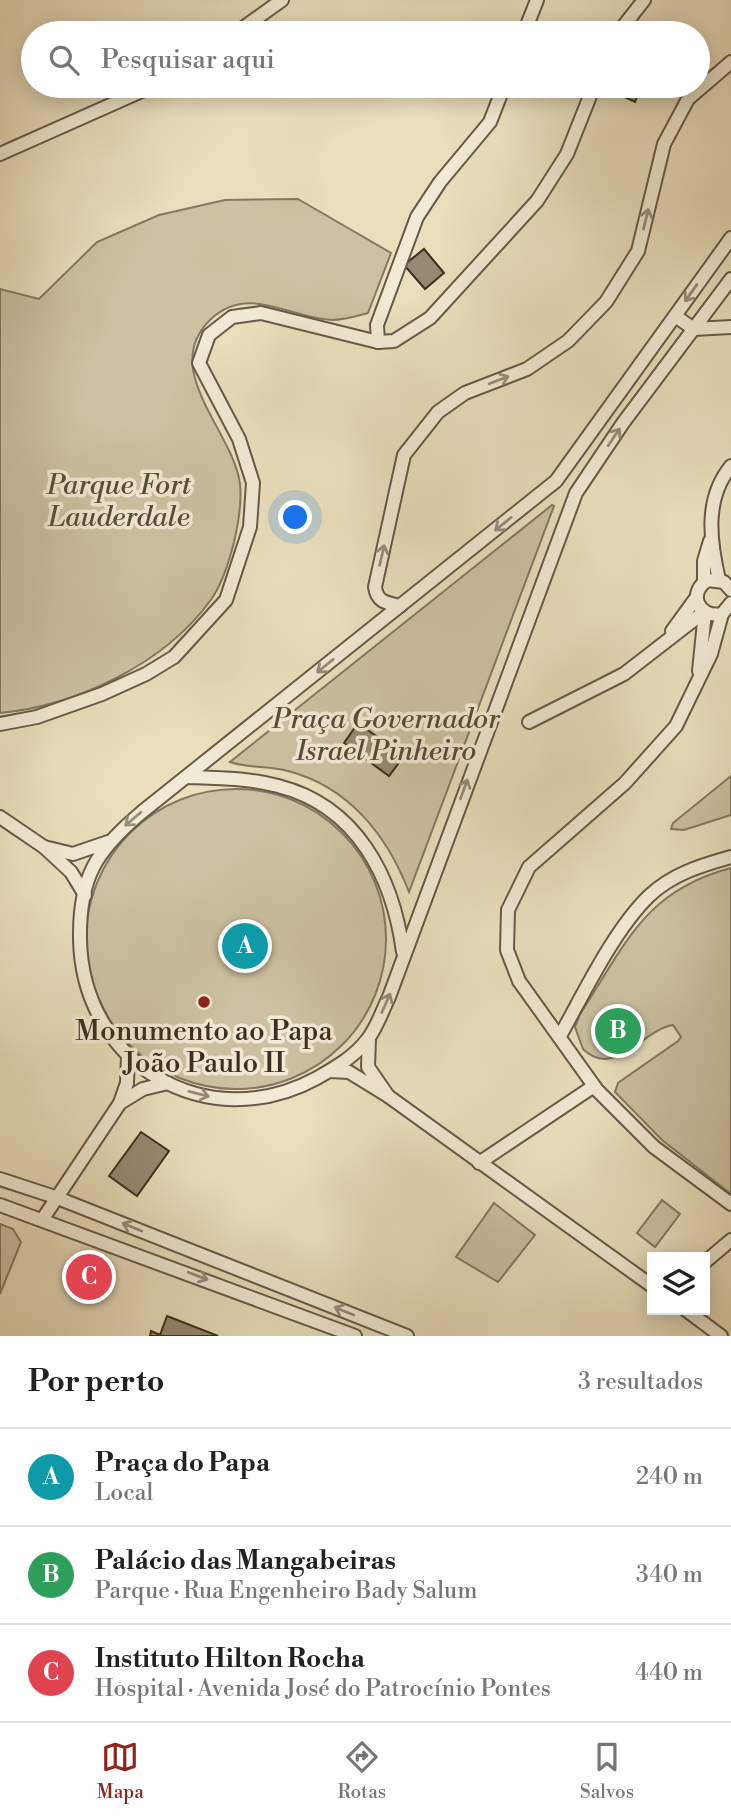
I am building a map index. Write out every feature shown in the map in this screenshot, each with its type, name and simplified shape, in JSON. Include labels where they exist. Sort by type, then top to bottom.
[{"type":"street","points":[[253,21],[282,0]]},
{"type":"street","points":[[529,21],[537,0]]},
{"type":"street","points":[[627,21],[644,0]]},
{"type":"street","points":[[710,80],[731,62]]},
{"type":"street","points":[[0,153],[126,98]]},
{"type":"street","points":[[378,342],[377,325],[417,217],[440,182],[491,122],[500,98]]},
{"type":"street","points":[[0,724],[63,708],[146,674],[174,657],[226,600],[250,527],[253,483],[239,439],[199,363],[209,335],[232,317],[261,313],[378,342],[394,341],[430,318],[537,201],[567,154],[589,98]]},
{"type":"street","points":[[400,606],[382,602],[376,596],[375,586],[404,455],[438,412],[465,393],[527,369],[568,341],[606,302],[638,251],[664,144],[689,98]]},
{"type":"street","points":[[710,267],[730,282],[623,423],[576,493],[404,956],[369,1038],[353,1055],[296,1089],[246,1101],[190,1093],[168,1083],[128,1056],[97,1014],[84,980],[80,933],[85,895],[94,859],[108,842],[187,776],[556,481],[675,316],[710,267],[731,238]]},
{"type":"street","points":[[675,316],[694,329],[730,326]]},
{"type":"street","points":[[662,646],[704,582],[704,561],[710,541],[715,499],[731,466]]},
{"type":"street","points":[[556,481],[576,493]]},
{"type":"street","points":[[704,582],[726,582],[710,541]]},
{"type":"street","points":[[696,598],[705,612],[698,681]]},
{"type":"street","points":[[731,603],[722,614],[716,641],[676,726],[651,756],[595,812],[529,867],[508,910],[507,950],[519,981],[594,1086],[654,1147],[731,1205]]},
{"type":"street","points":[[528,722],[624,674],[705,612],[722,614]]},
{"type":"street","points":[[187,776],[279,786],[328,808],[347,823],[374,858],[390,892],[404,956]]},
{"type":"street","points":[[0,817],[44,847],[71,872],[85,895]]},
{"type":"street","points":[[44,847],[73,854],[108,842]]},
{"type":"street","points":[[560,1036],[604,958],[650,895],[691,868],[731,857]]},
{"type":"street","points":[[369,1038],[368,1067],[388,1096]]},
{"type":"street","points":[[42,1220],[120,1103],[127,1083],[128,1056]]},
{"type":"street","points":[[330,1071],[349,1072],[388,1096],[647,1282]]},
{"type":"street","points":[[120,1103],[143,1088],[168,1083]]},
{"type":"street","points":[[479,1163],[594,1086]]},
{"type":"street","points":[[0,1179],[55,1197],[407,1336]]},
{"type":"street","points":[[0,1205],[355,1336]]},
{"type":"street","points":[[710,1258],[731,1240]]},
{"type":"street","points":[[693,1315],[722,1336]]},
{"type":"green space","name":"Parque Fort Lauderdale","points":[[298,199],[391,253],[368,313],[332,320],[255,303],[240,304],[225,309],[211,319],[197,338],[192,359],[195,379],[203,401],[235,464],[240,484],[240,506],[234,542],[225,573],[214,595],[191,624],[168,644],[116,678],[58,701],[0,713],[0,289],[39,299],[97,242],[159,215],[225,200]]},
{"type":"green space","name":"Praça Governador Israel Pinheiro","points":[[554,506],[409,892],[400,871],[377,833],[347,801],[310,778],[273,768],[230,762]]},
{"type":"green space","points":[[731,776],[731,815],[684,830],[671,829],[673,823]]},
{"type":"green space","name":"Praça Governador Israel Pinheiro","points":[[236,789],[265,792],[293,801],[319,814],[342,833],[361,856],[374,882],[383,910],[386,939],[383,968],[374,996],[361,1022],[342,1045],[319,1064],[293,1077],[265,1086],[236,1089],[207,1086],[179,1077],[153,1064],[130,1045],[111,1022],[98,996],[89,968],[86,939],[89,910],[98,882],[111,856],[130,833],[153,814],[179,801],[207,792]]},
{"type":"green space","points":[[731,868],[731,1194],[662,1140],[615,1092],[618,1083],[678,1041],[681,1037],[673,1025],[662,1028],[629,1050],[606,1059],[595,1057],[583,1049],[575,1027],[580,1014],[640,923],[677,891],[701,878]]},
{"type":"green space","points":[[662,1200],[680,1214],[655,1247],[637,1233]]},
{"type":"green space","points":[[494,1203],[535,1235],[498,1282],[456,1257]]},
{"type":"green space","points":[[0,1224],[13,1229],[21,1242],[0,1294]]},
{"type":"building","points":[[424,249],[444,273],[425,289],[404,265]]},
{"type":"building","points":[[358,723],[404,756],[389,776],[344,743]]},
{"type":"building","points":[[141,1132],[169,1151],[137,1196],[109,1176]]},
{"type":"building","points":[[167,1316],[218,1336],[150,1336],[151,1331],[160,1335]]},
{"type":"place","name":"Praça do Papa","points":[[245,946]]},
{"type":"place","name":"Monumento ao Papa João Paulo II","points":[[204,1002]]},
{"type":"place","name":"Palácio das Mangabeiras","points":[[618,1031]]},
{"type":"place","name":"Instituto Hilton Rocha","points":[[89,1277]]}]
